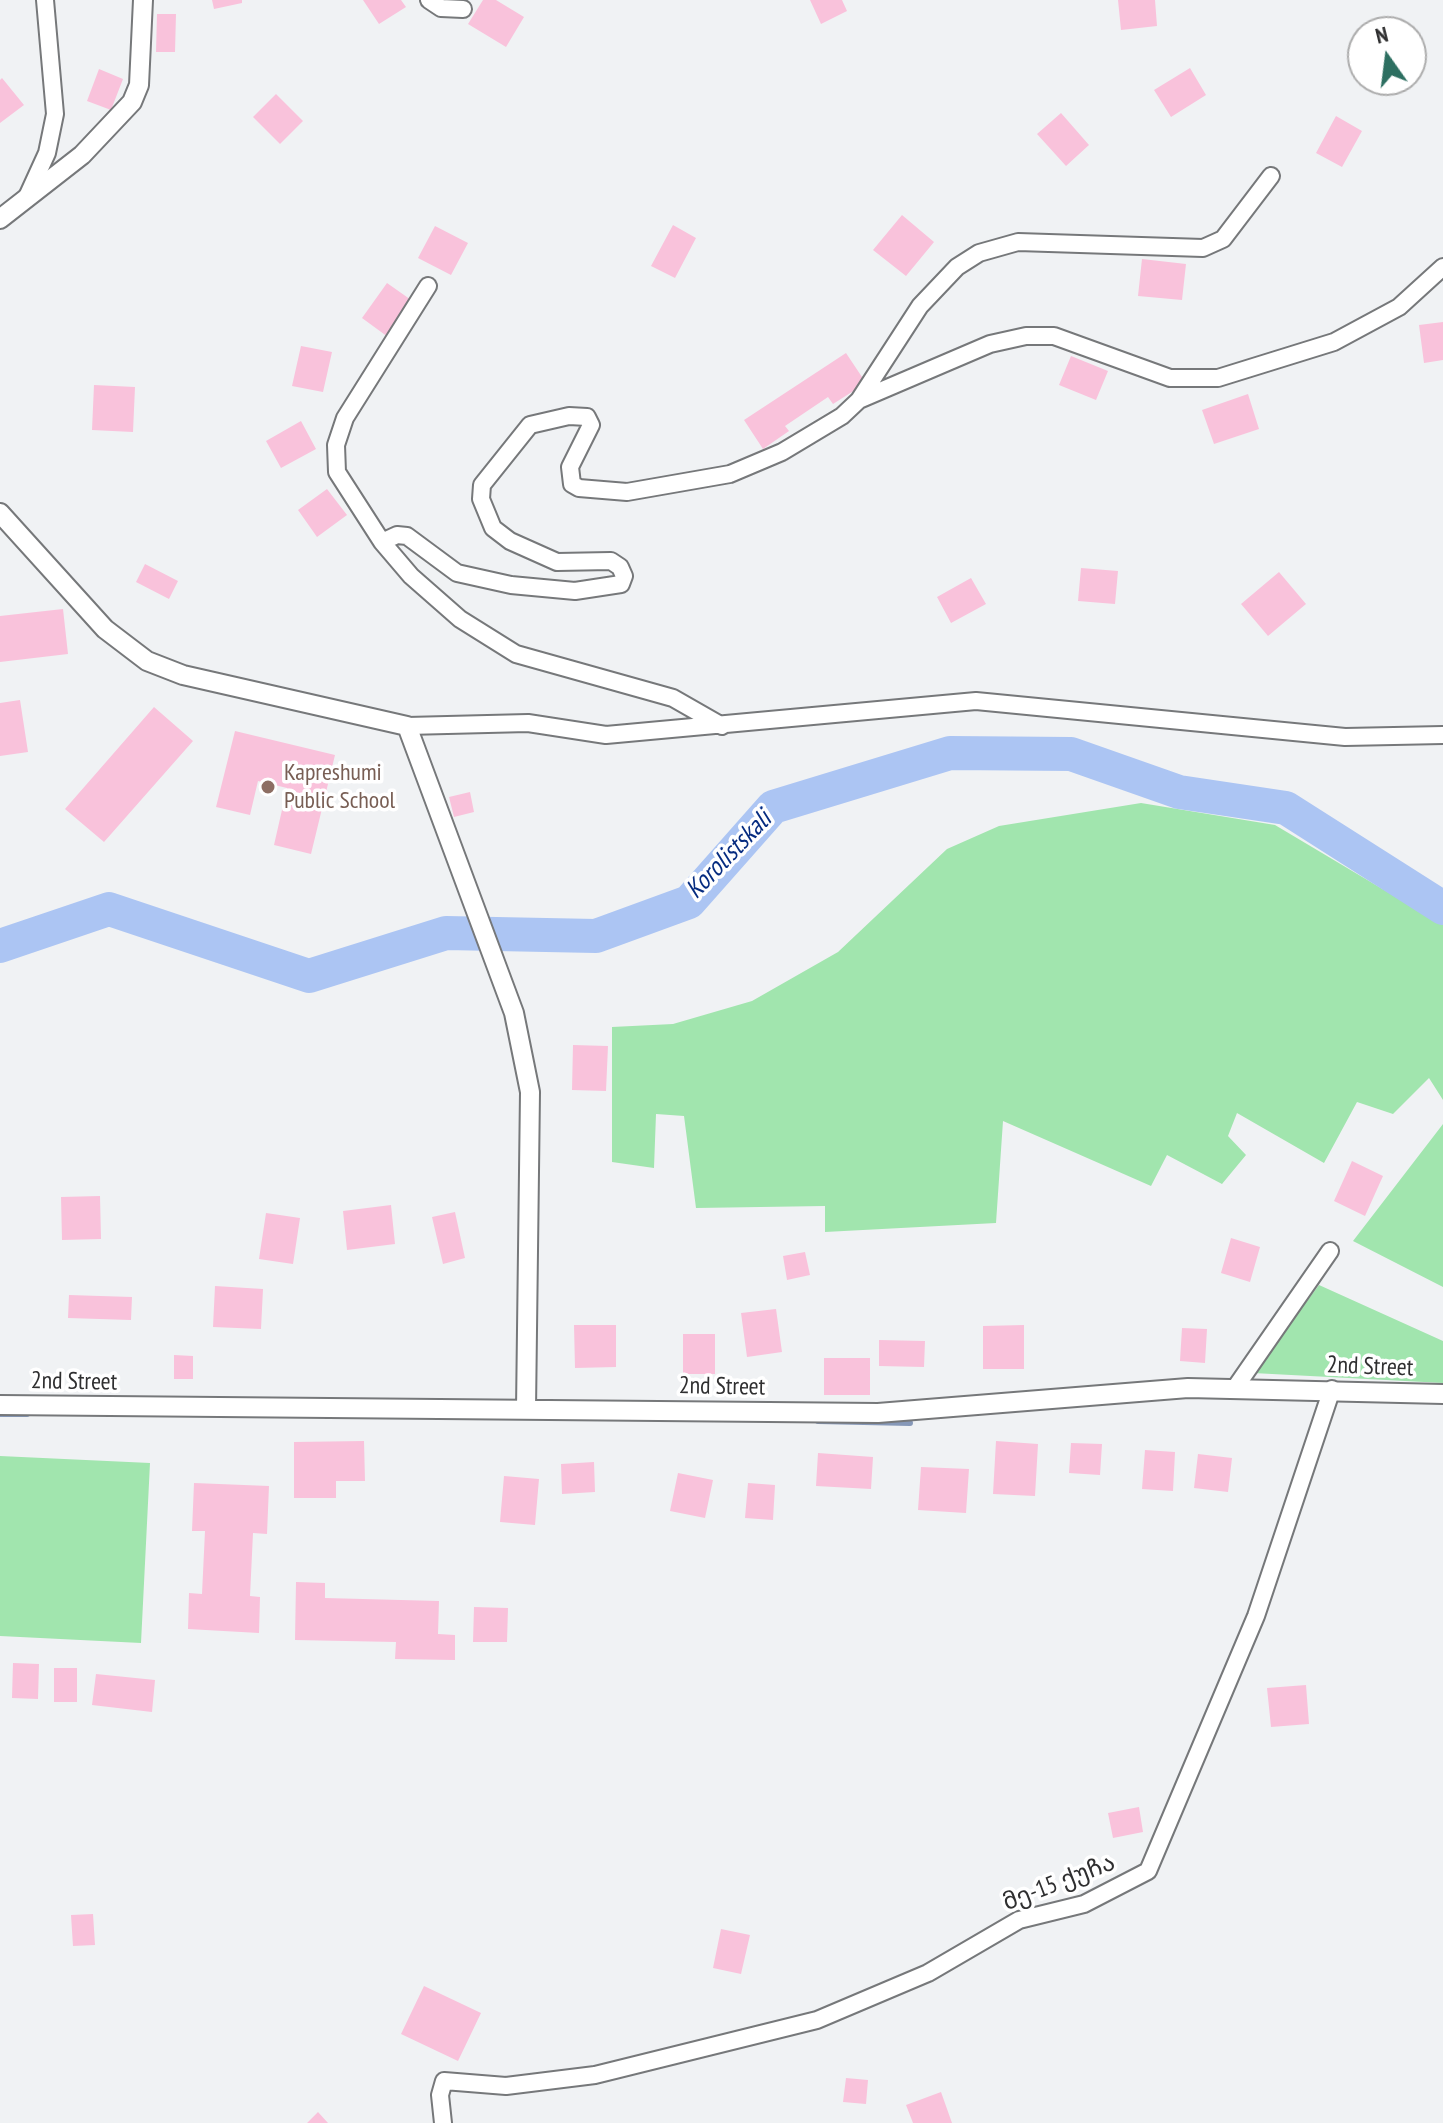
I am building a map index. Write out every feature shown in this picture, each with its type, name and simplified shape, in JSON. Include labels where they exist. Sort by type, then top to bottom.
[{"type":"street","points":[[24,204],[47,153],[55,114],[45,0]]},
{"type":"street","points":[[0,219],[24,204],[82,155],[132,102],[139,85],[143,0]]},
{"type":"street","points":[[429,0],[441,8],[463,9]]},
{"type":"street","points":[[382,542],[407,536],[457,573],[511,585],[575,591],[621,584],[624,576],[620,567],[611,561],[557,562],[510,541],[493,528],[481,499],[482,485],[530,425],[569,416],[587,417],[591,425],[570,467],[572,484],[579,488],[627,492],[730,474],[782,452],[842,416],[859,400],[920,306],[957,267],[979,253],[1018,242],[1203,248],[1223,239],[1271,176]]},
{"type":"street","points":[[859,400],[990,344],[1026,336],[1054,336],[1170,378],[1218,378],[1334,342],[1399,307],[1443,267]]},
{"type":"street","points":[[428,286],[345,418],[336,445],[337,472],[382,542],[411,576],[460,619],[516,654],[673,698],[722,726]]},
{"type":"street","points":[[0,513],[105,629],[147,661],[183,675],[407,726],[528,723],[606,735],[722,726],[870,708],[976,701],[1345,737],[1443,735]]},
{"type":"street","points":[[407,726],[514,1013],[530,1092],[526,1409]]},
{"type":"street","points":[[1235,1388],[1330,1251]]},
{"type":"street","name":"2nd Street","points":[[0,1405],[878,1413],[1188,1388],[1443,1394]]},
{"type":"street","name":"მე-15 ქუჩა","points":[[443,2123],[440,2095],[444,2081],[506,2086],[595,2075],[817,2020],[928,1973],[1019,1920],[1084,1904],[1148,1871],[1256,1616],[1332,1389]]},
{"type":"green space","points":[[1141,803],[1275,825],[1443,925],[1443,1100],[1429,1078],[1393,1114],[1357,1102],[1324,1163],[1237,1113],[1228,1136],[1246,1155],[1222,1184],[1167,1155],[1151,1186],[1003,1121],[996,1223],[825,1232],[825,1206],[696,1208],[684,1116],[656,1114],[654,1168],[612,1162],[612,1027],[673,1024],[752,1001],[838,952],[947,849],[999,826]]},
{"type":"green space","points":[[1443,1124],[1443,1287],[1353,1241]]},
{"type":"green space","points":[[1319,1285],[1443,1341],[1443,1383],[1253,1373]]},
{"type":"green space","points":[[0,1456],[150,1463],[141,1643],[0,1636]]},
{"type":"building","points":[[212,0],[242,0],[242,3],[214,9]]},
{"type":"building","points":[[363,0],[401,0],[406,7],[379,24]]},
{"type":"building","points":[[483,0],[496,0],[524,17],[506,47],[468,24]]},
{"type":"building","points":[[810,0],[842,0],[847,11],[821,24]]},
{"type":"building","points":[[1118,0],[1155,0],[1157,26],[1121,30]]},
{"type":"building","points":[[157,14],[176,14],[175,52],[156,52]]},
{"type":"building","points":[[1190,68],[1206,95],[1171,117],[1154,90]]},
{"type":"building","points":[[99,69],[123,79],[111,110],[87,101]]},
{"type":"building","points":[[2,78],[24,105],[0,123],[0,80]]},
{"type":"building","points":[[276,94],[303,121],[280,144],[253,117]]},
{"type":"building","points":[[1061,113],[1089,145],[1066,166],[1037,134]]},
{"type":"building","points":[[1336,116],[1362,131],[1342,167],[1316,153]]},
{"type":"building","points":[[902,215],[934,242],[906,276],[873,250]]},
{"type":"building","points":[[673,225],[696,238],[675,278],[651,266]]},
{"type":"building","points":[[435,226],[468,243],[451,275],[418,258]]},
{"type":"building","points":[[1142,259],[1186,264],[1182,300],[1138,296]]},
{"type":"building","points":[[387,283],[414,302],[388,337],[362,318]]},
{"type":"building","points":[[1443,322],[1443,360],[1424,363],[1419,325]]},
{"type":"building","points":[[301,346],[332,352],[323,392],[292,386]]},
{"type":"building","points":[[846,353],[866,383],[833,404],[828,397],[785,426],[789,431],[763,449],[744,420]]},
{"type":"building","points":[[1071,356],[1108,371],[1096,400],[1059,385]]},
{"type":"building","points":[[94,385],[135,387],[133,432],[92,430]]},
{"type":"building","points":[[1248,394],[1259,429],[1214,444],[1202,410]]},
{"type":"building","points":[[301,421],[316,449],[281,468],[266,441]]},
{"type":"building","points":[[327,489],[347,515],[317,537],[298,510]]},
{"type":"building","points":[[145,564],[178,581],[169,599],[136,582]]},
{"type":"building","points":[[1081,568],[1118,571],[1115,604],[1078,601]]},
{"type":"building","points":[[1279,572],[1306,604],[1268,636],[1241,604]]},
{"type":"building","points":[[971,578],[986,604],[951,623],[937,597]]},
{"type":"building","points":[[63,609],[68,654],[0,662],[0,616]]},
{"type":"building","points":[[20,700],[28,752],[0,756],[0,703]]},
{"type":"building","points":[[154,707],[193,741],[104,842],[65,809]]},
{"type":"building","points":[[235,731],[335,755],[311,854],[274,845],[287,788],[258,781],[250,815],[216,807]]},
{"type":"building","points":[[470,792],[474,812],[454,817],[449,797]]},
{"type":"building","points":[[573,1045],[608,1046],[606,1091],[572,1090]]},
{"type":"building","points":[[1352,1161],[1383,1176],[1365,1216],[1334,1201]]},
{"type":"building","points":[[100,1196],[101,1239],[62,1240],[61,1197]]},
{"type":"building","points":[[391,1205],[395,1244],[347,1250],[343,1211]]},
{"type":"building","points":[[455,1212],[465,1258],[443,1264],[432,1217]]},
{"type":"building","points":[[266,1213],[300,1218],[293,1264],[259,1259]]},
{"type":"building","points":[[1231,1238],[1260,1247],[1250,1282],[1221,1273]]},
{"type":"building","points":[[805,1252],[810,1275],[787,1280],[783,1256]]},
{"type":"building","points":[[215,1286],[263,1289],[261,1329],[213,1327]]},
{"type":"building","points":[[69,1295],[132,1297],[131,1320],[68,1318]]},
{"type":"building","points":[[776,1309],[782,1352],[747,1357],[741,1313]]},
{"type":"building","points":[[574,1325],[616,1325],[616,1367],[575,1368]]},
{"type":"building","points":[[1024,1325],[1024,1369],[983,1369],[983,1326]]},
{"type":"building","points":[[1182,1328],[1207,1329],[1205,1363],[1180,1361]]},
{"type":"building","points":[[683,1334],[715,1334],[715,1374],[683,1374]]},
{"type":"building","points":[[879,1340],[925,1341],[924,1367],[879,1366]]},
{"type":"building","points":[[174,1355],[193,1356],[193,1379],[174,1379]]},
{"type":"building","points":[[824,1358],[870,1358],[870,1395],[824,1395]]},
{"type":"building","points":[[364,1441],[365,1481],[336,1481],[336,1498],[294,1498],[294,1442]]},
{"type":"building","points":[[996,1441],[1038,1444],[1035,1496],[993,1494]]},
{"type":"building","points":[[1071,1443],[1102,1444],[1100,1475],[1069,1473]]},
{"type":"building","points":[[1145,1450],[1175,1452],[1173,1491],[1142,1489]]},
{"type":"building","points":[[818,1453],[873,1457],[871,1489],[816,1486]]},
{"type":"building","points":[[1198,1454],[1232,1458],[1228,1492],[1194,1488]]},
{"type":"building","points":[[594,1462],[595,1492],[562,1494],[561,1464]]},
{"type":"building","points":[[921,1467],[969,1469],[966,1513],[918,1510]]},
{"type":"building","points":[[678,1473],[713,1480],[705,1518],[670,1511]]},
{"type":"building","points":[[504,1476],[539,1479],[535,1525],[500,1522]]},
{"type":"building","points":[[194,1483],[269,1486],[267,1534],[253,1533],[250,1596],[260,1597],[259,1633],[188,1629],[189,1593],[202,1594],[205,1531],[192,1531]]},
{"type":"building","points":[[748,1483],[775,1485],[773,1520],[745,1518]]},
{"type":"building","points":[[296,1582],[325,1583],[325,1598],[439,1601],[438,1634],[455,1635],[455,1660],[395,1659],[396,1642],[295,1640]]},
{"type":"building","points":[[474,1607],[508,1608],[507,1642],[473,1642]]},
{"type":"building","points":[[13,1663],[39,1664],[38,1699],[12,1698]]},
{"type":"building","points":[[54,1668],[77,1668],[77,1702],[54,1702]]},
{"type":"building","points":[[96,1674],[155,1680],[152,1712],[92,1705]]},
{"type":"building","points":[[1306,1685],[1309,1724],[1271,1727],[1267,1688]]},
{"type":"building","points":[[1139,1807],[1143,1832],[1113,1838],[1108,1813]]},
{"type":"building","points":[[93,1914],[95,1945],[73,1946],[71,1915]]},
{"type":"building","points":[[721,1929],[750,1935],[741,1974],[713,1968]]},
{"type":"building","points":[[424,1986],[481,2013],[458,2061],[401,2034]]},
{"type":"building","points":[[846,2078],[868,2080],[866,2104],[843,2102]]},
{"type":"building","points":[[941,2092],[952,2123],[913,2123],[906,2105]]},
{"type":"building","points":[[318,2112],[328,2123],[307,2123]]},
{"type":"waterway","name":"Korolistskali","points":[[0,946],[109,909],[309,976],[446,933],[596,936],[689,902],[773,807],[950,753],[1071,754],[1179,792],[1286,808],[1443,908]]},
{"type":"waterway","points":[[0,1414],[27,1414]]},
{"type":"waterway","points":[[818,1421],[910,1423]]},
{"type":"place","name":"Kapreshumi Public School","points":[[268,787]]}]
